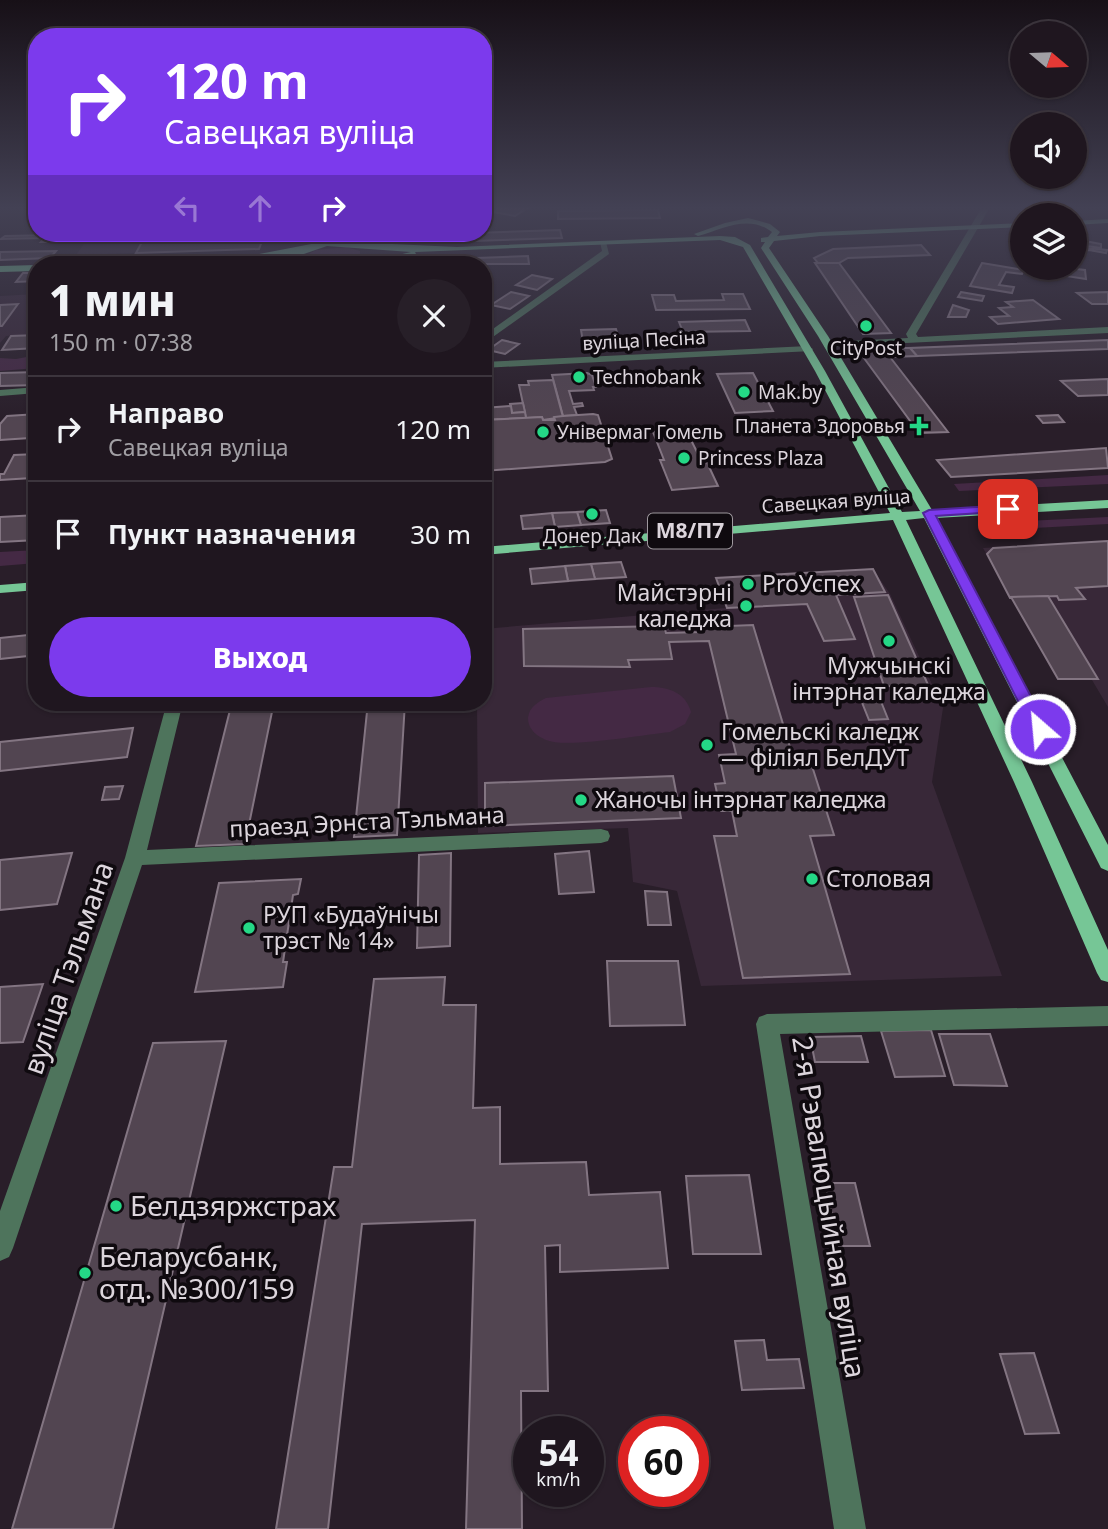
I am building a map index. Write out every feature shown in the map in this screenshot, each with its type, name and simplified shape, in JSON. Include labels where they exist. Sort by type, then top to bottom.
[{"type":"main road","points":[[767,280],[808,349],[884,487],[1023,782],[1108,973]]},
{"type":"main road","points":[[786,280],[929,513],[1108,863]]},
{"type":"main road","name":"Савецкая вуліца","points":[[492,550],[661,533],[897,515],[1108,504]]},
{"type":"main road","points":[[0,589],[28,587]]},
{"type":"street","points":[[492,334],[567,280]]},
{"type":"street","points":[[915,340],[911,334],[944,280]]},
{"type":"street","points":[[828,345],[1108,330]]},
{"type":"street","name":"вуліца Песіна","points":[[492,365],[808,349]]},
{"type":"street","points":[[0,393],[28,391]]},
{"type":"street","name":"вуліца Тэльмана","points":[[0,1248],[135,858],[173,711]]},
{"type":"street","name":"праезд Эрнста Тэльмана","points":[[135,858],[601,836]]},
{"type":"street","name":"2-я Рэвалюцыйная вуліца","points":[[850,1529],[766,1024],[1108,1016]]},
{"type":"shaded area","points":[[28,294],[28,335],[6,336],[0,343],[0,296]]},
{"type":"shaded area","points":[[28,357],[28,369],[0,371],[0,358]]},
{"type":"shaded area","points":[[1108,475],[1108,484],[959,491],[954,484]]},
{"type":"shaded area","points":[[1108,517],[1108,524],[995,530],[988,523]]},
{"type":"shaded area","points":[[1108,541],[1108,707],[1092,680],[1057,679],[983,548]]},
{"type":"shaded area","points":[[28,550],[28,564],[0,566],[0,552]]},
{"type":"shaded area","name":"Гомельскі каледж — філіял БелДУТ","points":[[873,569],[890,594],[943,708],[932,782],[1002,976],[701,986],[677,891],[633,882],[628,828],[478,833],[477,711],[492,711],[492,628],[726,608],[716,578]]},
{"type":"shaded area","points":[[651,687],[676,692],[685,700],[691,712],[685,724],[670,732],[565,743],[540,737],[530,727],[528,718],[532,708],[546,698]]},
{"type":"building","points":[[523,280],[550,280],[537,290],[516,285]]},
{"type":"building","points":[[827,280],[852,280],[891,333],[863,334]]},
{"type":"building","points":[[973,280],[1002,280],[999,285],[1014,287],[1012,293],[970,286]]},
{"type":"building","points":[[511,292],[529,296],[510,309],[492,304]]},
{"type":"building","points":[[961,292],[984,296],[982,301],[958,297]]},
{"type":"building","points":[[1108,292],[1108,304],[1092,304],[1077,293]]},
{"type":"building","points":[[722,294],[743,294],[750,309],[656,310],[652,295],[674,295],[676,301],[724,300]]},
{"type":"building","points":[[1033,300],[1059,319],[998,324],[990,317],[1009,316],[999,308],[1013,307],[1006,302]]},
{"type":"building","points":[[18,304],[2,326],[0,326],[0,305]]},
{"type":"building","points":[[953,305],[969,310],[966,317],[948,317]]},
{"type":"building","points":[[745,320],[750,331],[683,332],[679,322]]},
{"type":"building","points":[[616,329],[619,341],[583,342],[581,330]]},
{"type":"building","points":[[28,335],[28,349],[2,350],[11,336]]},
{"type":"building","points":[[502,340],[519,344],[505,354],[492,351],[492,347]]},
{"type":"building","points":[[1108,340],[1108,349],[917,356],[910,348]]},
{"type":"building","points":[[910,348],[917,356],[890,357],[948,432],[919,433],[858,350]]},
{"type":"building","points":[[28,372],[28,385],[0,386],[0,373]]},
{"type":"building","name":"Mak.by","points":[[753,373],[773,411],[735,413],[717,374]]},
{"type":"building","points":[[552,375],[592,375],[596,387],[593,387],[594,390],[569,391],[573,404],[582,403],[583,406],[574,407],[577,415],[563,416]]},
{"type":"building","points":[[1108,379],[1108,395],[1078,396],[1061,381]]},
{"type":"building","points":[[553,380],[563,417],[543,420],[542,417],[526,418],[519,385],[529,385],[528,381]]},
{"type":"building","points":[[523,403],[525,412],[512,413],[510,404]]},
{"type":"building","points":[[511,406],[512,413],[525,412],[526,418],[492,420],[492,407]]},
{"type":"building","points":[[28,415],[28,438],[0,440],[0,424],[7,416]]},
{"type":"building","name":"Універмаг Гомель","points":[[598,415],[612,459],[605,462],[492,470],[492,420],[542,417],[543,420],[555,420],[554,417]]},
{"type":"building","points":[[1058,415],[1064,422],[1043,423],[1037,416]]},
{"type":"building","name":"Princess Plaza","points":[[686,430],[699,456],[704,456],[718,486],[672,490],[653,432]]},
{"type":"building","points":[[1106,448],[1108,468],[951,477],[937,460]]},
{"type":"building","points":[[28,454],[28,478],[0,480],[0,474],[4,474],[14,455]]},
{"type":"building","points":[[606,510],[610,523],[581,525],[577,512]]},
{"type":"building","points":[[577,512],[581,525],[555,527],[552,513]]},
{"type":"building","points":[[552,513],[555,527],[523,529],[521,516]]},
{"type":"building","points":[[28,515],[28,540],[0,542],[0,517]]},
{"type":"building","points":[[1108,541],[1108,586],[1076,588],[1085,599],[1059,600],[1057,596],[1010,598],[987,554],[993,548]]},
{"type":"building","points":[[621,562],[626,577],[595,579],[591,564]]},
{"type":"building","points":[[591,564],[595,579],[568,581],[565,566]]},
{"type":"building","points":[[565,566],[568,581],[532,584],[530,569]]},
{"type":"building","name":"Майстэрні каледжа","points":[[873,569],[885,592],[836,595],[855,639],[824,641],[807,604],[727,608],[716,578]]},
{"type":"building","name":"Мужчынскі інтэрнат каледжа","points":[[888,595],[929,687],[884,686],[854,597]]},
{"type":"building","points":[[1048,596],[1098,679],[1058,679],[1011,597]]},
{"type":"building","points":[[728,623],[729,626],[753,625],[796,767],[812,766],[834,835],[810,836],[850,974],[743,978],[714,836],[737,836],[732,811],[721,811],[715,784],[725,783],[719,755],[736,754],[709,641],[669,642],[672,659],[628,660],[630,667],[524,666],[523,629],[664,626],[666,633],[700,632],[698,624]]},
{"type":"building","points":[[28,635],[28,656],[0,659],[0,638]]},
{"type":"building","points":[[880,699],[888,719],[869,720],[861,700]]},
{"type":"building","points":[[230,711],[272,711],[245,844],[196,846]]},
{"type":"building","points":[[367,711],[404,711],[397,835],[354,837]]},
{"type":"building","points":[[133,728],[127,757],[0,771],[0,742]]},
{"type":"building","name":"Жаночы інтэрнат каледжа","points":[[673,776],[681,818],[485,826],[485,783]]},
{"type":"building","points":[[123,786],[119,799],[102,800],[105,787]]},
{"type":"building","points":[[589,851],[594,892],[559,894],[555,854]]},
{"type":"building","points":[[72,853],[57,904],[0,910],[0,860]]},
{"type":"building","points":[[451,853],[450,946],[417,948],[419,855]]},
{"type":"building","name":"РУП «Будаўнічы трэст № 14»","points":[[301,879],[298,894],[293,895],[283,962],[287,962],[283,987],[195,992],[219,883]]},
{"type":"building","points":[[645,891],[667,892],[671,925],[648,925]]},
{"type":"building","points":[[607,961],[678,961],[685,1025],[610,1026]]},
{"type":"building","points":[[445,977],[443,1005],[476,1005],[473,1108],[500,1107],[500,1164],[586,1162],[589,1195],[660,1192],[668,1268],[560,1272],[560,1245],[545,1246],[548,1391],[521,1391],[521,1416],[513,1416],[513,1507],[522,1507],[522,1529],[466,1529],[475,1220],[362,1224],[328,1529],[276,1529],[334,1167],[352,1167],[374,979]]},
{"type":"building","points":[[43,984],[23,1042],[0,1043],[0,987]]},
{"type":"building","points":[[931,1030],[945,1076],[895,1077],[881,1031]]},
{"type":"building","points":[[939,1034],[990,1034],[1007,1086],[954,1085]]},
{"type":"building","points":[[861,1036],[868,1062],[815,1062],[810,1037]]},
{"type":"building","points":[[226,1041],[113,1529],[12,1529],[153,1043]]},
{"type":"building","points":[[749,1175],[761,1254],[693,1254],[686,1176]]},
{"type":"building","points":[[825,1183],[855,1183],[870,1246],[839,1246]]},
{"type":"building","points":[[764,1340],[767,1360],[799,1359],[804,1388],[742,1390],[735,1341]]},
{"type":"building","points":[[1034,1353],[1059,1433],[1025,1434],[1000,1354]]},
{"type":"place","name":"CityPost","points":[[866,326]]},
{"type":"place","name":"Technobank","points":[[579,377]]},
{"type":"place","name":"Mak.by","points":[[744,392]]},
{"type":"place","name":"Планета Здоровья","points":[[919,426]]},
{"type":"place","name":"Універмаг Гомель","points":[[543,432]]},
{"type":"place","name":"Princess Plaza","points":[[684,458]]},
{"type":"place","name":"Донер Дак","points":[[592,514]]},
{"type":"place","name":"ProУспех","points":[[748,584]]},
{"type":"place","name":"Майстэрні каледжа","points":[[746,606]]},
{"type":"place","name":"Мужчынскі інтэрнат каледжа","points":[[889,641]]},
{"type":"place","name":"Гомельскі каледж — філіял БелДУТ","points":[[707,745]]},
{"type":"place","name":"Жаночы інтэрнат каледжа","points":[[581,800]]},
{"type":"place","name":"Столовая","points":[[812,879]]},
{"type":"place","name":"РУП «Будаўнічы трэст № 14»","points":[[249,928]]},
{"type":"place","name":"Белдзяржстрах","points":[[116,1206]]},
{"type":"place","name":"Беларусбанк, отд. №300/159","points":[[85,1273]]},
{"type":"route","points":[[1008,509],[929,513],[1040,729]]}]
